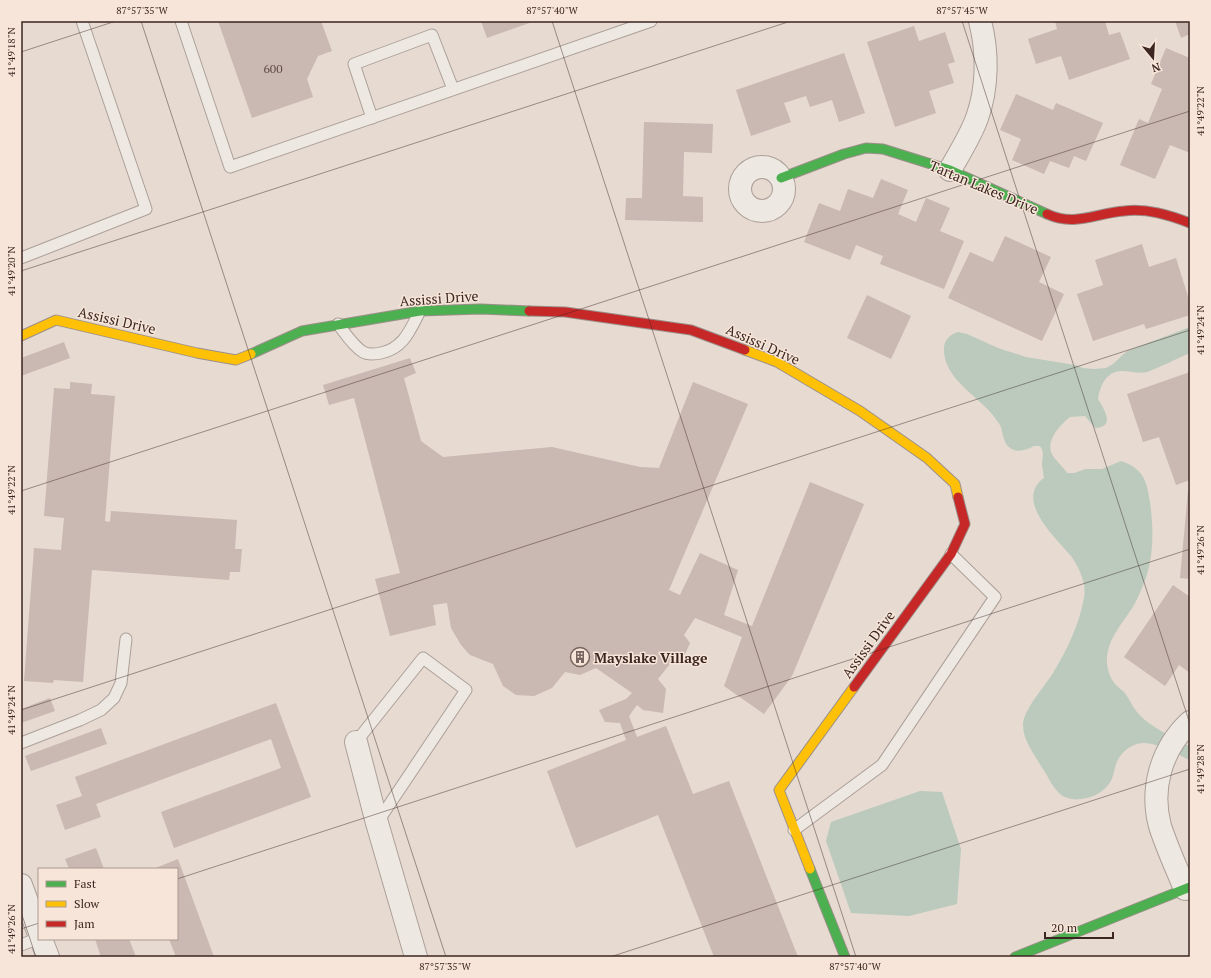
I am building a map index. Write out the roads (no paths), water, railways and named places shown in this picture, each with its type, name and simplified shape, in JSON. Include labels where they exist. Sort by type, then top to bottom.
[{"type":"street","points":[[950,170],[977,119],[984,95],[986,70],[983,34],[980,21]]},
{"type":"street","name":"Tartan Lakes Drive","points":[[782,178],[844,154],[866,148],[883,149],[950,170],[1049,215],[1065,220],[1081,220],[1117,211],[1145,210],[1174,216],[1190,223]]},
{"type":"street","name":"Assissi Drive","points":[[21,336],[56,320],[197,353],[236,360],[302,331],[420,311],[481,309],[565,312],[691,330],[777,362],[860,411],[927,458],[955,484],[965,524],[951,554],[779,790],[845,957]]},
{"type":"street","points":[[1015,957],[1188,888],[1160,826],[1156,792],[1161,766],[1169,749],[1182,730],[1190,722]]},
{"type":"street","points":[[356,742],[377,823],[416,957]]},
{"type":"street","points":[[21,885],[38,931]]},
{"type":"street","points":[[40,940],[48,957]]},
{"type":"lane","points":[[21,258],[146,209],[82,21]]},
{"type":"lane","points":[[181,21],[230,167],[651,21]]},
{"type":"lane","points":[[372,118],[354,64],[432,35],[453,89]]},
{"type":"lane","points":[[338,324],[354,343],[364,352],[374,354],[394,348],[400,344],[420,311]]},
{"type":"lane","points":[[794,830],[882,765],[996,597],[951,554]]},
{"type":"lane","points":[[21,743],[73,723],[101,710],[114,698],[122,683],[126,639]]},
{"type":"lane","points":[[356,742],[423,658],[466,690],[377,823]]},
{"type":"lane","points":[[21,944],[38,940]]},
{"type":"place","name":"Mayslake Village","points":[[580,657]]}]
